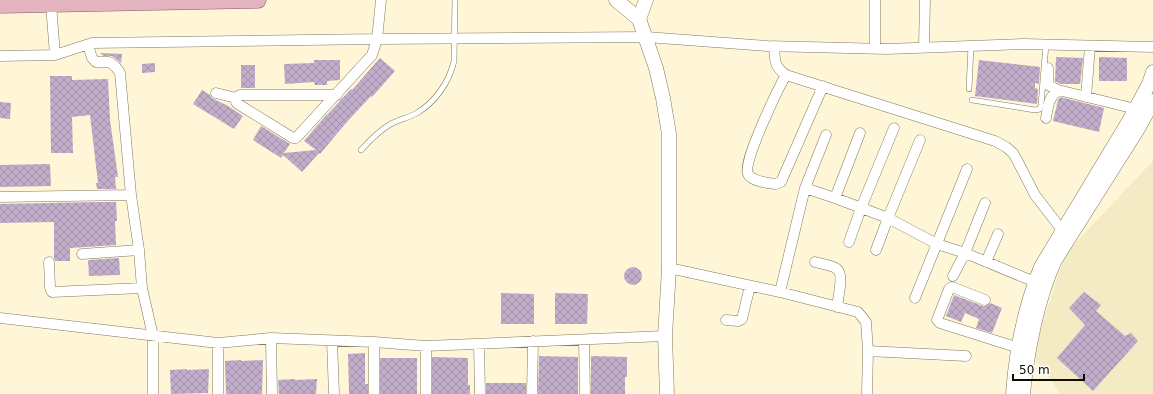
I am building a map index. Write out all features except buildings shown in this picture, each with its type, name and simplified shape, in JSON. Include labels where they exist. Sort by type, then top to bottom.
[{"type":"main road","points":[[0,5],[258,0]]},
{"type":"main road","points":[[616,0],[639,19],[656,68],[669,134],[669,268],[665,336],[667,394]]},
{"type":"main road","points":[[639,19],[646,0]]},
{"type":"main road","points":[[1013,394],[1029,352],[1045,285],[1045,269],[1062,230],[1136,109],[1149,84],[1153,72]]},
{"type":"main road","points":[[1023,394],[1019,379],[1019,348],[1035,282],[1045,269],[1055,260],[1139,127],[1153,101]]},
{"type":"street","points":[[236,98],[236,102],[238,104],[296,138],[371,57],[377,39],[381,0]]},
{"type":"street","points":[[875,0],[875,48]]},
{"type":"street","points":[[924,47],[925,0]]},
{"type":"street","points":[[52,4],[55,55]]},
{"type":"street","points":[[0,56],[55,55],[100,43],[377,39],[646,37],[774,46],[875,48],[1023,44],[1153,47]]},
{"type":"street","points":[[88,45],[92,58],[96,62],[109,62],[116,66],[120,73],[131,195],[139,250],[142,288],[154,336],[153,394]]},
{"type":"street","points":[[774,46],[776,66],[786,75],[995,141],[1006,147],[1013,153],[1035,195],[1062,230]]},
{"type":"street","points":[[1086,97],[1090,46]]},
{"type":"street","points":[[1048,68],[1048,85],[1058,90],[1136,109]]},
{"type":"street","points":[[786,75],[772,102],[746,170],[747,174],[754,179],[776,184],[781,182],[822,86]]},
{"type":"street","points":[[1046,118],[1050,99],[1058,90]]},
{"type":"street","points":[[216,93],[236,98],[240,95],[337,94]]},
{"type":"street","points":[[849,242],[861,208],[894,128]]},
{"type":"street","points":[[835,198],[860,133]]},
{"type":"street","points":[[780,292],[805,188],[826,135]]},
{"type":"street","points":[[876,250],[920,140]]},
{"type":"street","points":[[915,298],[967,168]]},
{"type":"street","points":[[805,188],[888,218],[937,244],[965,253],[1035,282]]},
{"type":"street","points":[[0,197],[131,195]]},
{"type":"street","points":[[953,276],[965,253],[985,203]]},
{"type":"street","points":[[986,262],[998,234]]},
{"type":"street","points":[[82,254],[139,250]]},
{"type":"street","points":[[49,262],[50,287],[52,292],[142,288]]},
{"type":"street","points":[[815,262],[835,268],[840,272],[841,279],[837,306]]},
{"type":"street","points":[[669,268],[780,292],[858,312],[866,322],[868,351],[867,394]]},
{"type":"street","points":[[726,320],[738,321],[742,319],[750,286]]},
{"type":"street","points":[[985,300],[952,287],[949,289],[937,320],[940,323],[1019,348]]},
{"type":"street","points":[[0,318],[218,343],[271,338],[374,342],[426,346],[665,336]]},
{"type":"street","points":[[271,338],[272,394]]},
{"type":"street","points":[[584,340],[584,394]]},
{"type":"street","points":[[332,341],[334,394]]},
{"type":"street","points":[[532,341],[532,394]]},
{"type":"street","points":[[374,342],[374,394]]},
{"type":"street","points":[[218,343],[218,394]]},
{"type":"street","points":[[480,344],[480,394]]},
{"type":"street","points":[[426,346],[426,394]]},
{"type":"street","points":[[868,351],[966,356]]},
{"type":"lane","points":[[361,150],[389,125],[416,114],[434,99],[446,83],[454,62],[455,0]]},
{"type":"lane","points":[[972,100],[1035,110],[1040,109],[1042,105],[1046,44]]},
{"type":"lane","points":[[969,89],[971,46]]},
{"type":"shaded area","points":[[1153,161],[1153,394],[1061,394],[1032,354],[1066,253]]}]
